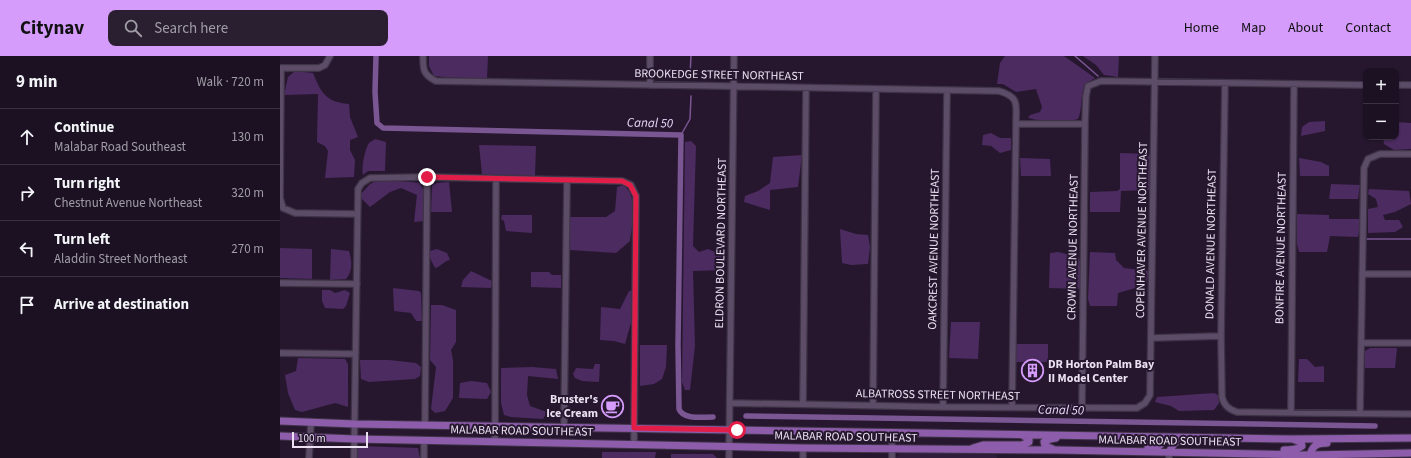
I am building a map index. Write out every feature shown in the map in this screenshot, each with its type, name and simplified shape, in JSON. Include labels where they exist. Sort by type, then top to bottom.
[{"type":"main road","name":"MALABAR ROAD SOUTHEAST","points":[[280,421],[356,424],[564,426],[1022,434],[1158,438],[1411,438]]},
{"type":"main road","points":[[970,450],[983,445],[1022,445],[1030,442],[1029,439],[1022,434]]},
{"type":"main road","name":"MALABAR ROAD SOUTHEAST","points":[[280,436],[424,441],[803,448],[1058,450],[1169,455],[1243,454],[1377,456],[1411,453]]},
{"type":"main road","points":[[1058,450],[1045,446],[1044,442],[1055,438],[1090,439],[1102,436]]},
{"type":"main road","points":[[1101,451],[1115,447],[1158,447],[1162,443],[1158,438]]},
{"type":"main road","points":[[1158,438],[1166,442],[1169,447],[1169,455]]},
{"type":"main road","points":[[1169,455],[1175,442],[1179,441],[1231,442],[1246,438]]},
{"type":"main road","points":[[1310,456],[1313,447],[1319,443],[1374,442],[1385,438]]},
{"type":"main road","points":[[1243,454],[1253,450],[1295,450],[1302,446],[1301,442],[1292,439]]},
{"type":"street","points":[[330,56],[325,65],[319,68],[281,68],[280,198],[283,208],[295,213],[357,214]]},
{"type":"street","name":"BROOKEDGE STREET NORTHEAST","points":[[423,56],[423,68],[428,78],[436,81],[999,91],[1010,94],[1016,102],[1016,124]]},
{"type":"street","points":[[650,56],[650,85]]},
{"type":"street","name":"ELDRON BOULEVARD NORTHEAST","points":[[729,458],[734,56]]},
{"type":"street","name":"COPENHAVER AVENUE NORTHEAST","points":[[1145,404],[1150,395],[1152,338],[1155,56]]},
{"type":"street","name":"CROWN AVENUE NORTHEAST","points":[[1082,408],[1085,124],[1086,96],[1088,86],[1101,81],[1155,82]]},
{"type":"street","points":[[1155,82],[1363,85]]},
{"type":"street","name":"DONALD AVENUE NORTHEAST","points":[[1225,84],[1221,336],[1222,396],[1228,408],[1237,412],[1291,412]]},
{"type":"street","name":"BONFIRE AVENUE NORTHEAST","points":[[1291,412],[1294,84]]},
{"type":"street","points":[[1399,85],[1411,85]]},
{"type":"street","points":[[803,404],[806,88]]},
{"type":"street","points":[[873,405],[876,89]]},
{"type":"street","name":"OAKCREST AVENUE NORTHEAST","points":[[943,407],[946,91]]},
{"type":"street","points":[[1012,407],[1016,124],[1085,124]]},
{"type":"street","points":[[1360,414],[1364,168],[1368,159],[1380,154],[1411,154]]},
{"type":"street","points":[[425,425],[427,177]]},
{"type":"street","points":[[354,458],[356,424],[355,354],[358,188],[362,183],[370,178],[427,177],[622,181],[630,185],[636,196],[634,444]]},
{"type":"street","points":[[495,442],[496,179]]},
{"type":"street","points":[[564,426],[567,180]]},
{"type":"street","points":[[1362,274],[1411,274]]},
{"type":"street","points":[[280,283],[357,284]]},
{"type":"street","points":[[1152,338],[1221,336]]},
{"type":"street","points":[[1362,343],[1411,344]]},
{"type":"street","points":[[280,353],[355,354]]},
{"type":"street","name":"ALBATROSS STREET NORTHEAST","points":[[730,403],[1082,408],[1137,408],[1145,404]]},
{"type":"street","points":[[1291,412],[1411,414]]},
{"type":"street","points":[[309,458],[311,422]]},
{"type":"street","points":[[892,432],[892,458]]},
{"type":"street","points":[[424,441],[424,458]]},
{"type":"street","points":[[803,448],[803,458]]},
{"type":"shaded area","points":[[429,56],[488,56],[487,79],[434,76],[429,66]]},
{"type":"shaded area","points":[[1005,56],[1064,56],[1095,78],[1088,82],[1084,87],[1081,110],[1078,119],[1053,122],[1028,118],[1030,115],[1040,112],[1042,107],[1036,89],[1016,92],[1003,84],[997,84],[1000,63]]},
{"type":"shaded area","points":[[1083,56],[1119,56],[1118,77],[1104,75],[1096,65]]},
{"type":"shaded area","points":[[295,71],[313,73],[325,95],[335,101],[349,104],[350,117],[358,137],[350,140],[350,150],[355,160],[354,177],[325,178],[328,151],[325,146],[317,142],[318,94],[284,95],[288,77]]},
{"type":"shaded area","points":[[1325,121],[1325,131],[1301,136],[1302,127],[1309,122]]},
{"type":"shaded area","points":[[1399,122],[1411,123],[1411,149],[1394,150],[1384,144],[1383,140],[1399,140]]},
{"type":"shaded area","points":[[991,133],[1000,138],[1011,138],[1011,150],[1000,153],[991,146],[982,145],[983,135]]},
{"type":"shaded area","points":[[375,139],[386,142],[385,171],[368,171],[363,175],[363,163],[366,150],[369,143]]},
{"type":"shaded area","points":[[691,141],[696,146],[693,246],[699,252],[708,249],[722,255],[725,270],[693,271],[695,346],[690,390],[685,390],[682,382],[685,142]]},
{"type":"shaded area","points":[[479,145],[536,146],[535,176],[482,174]]},
{"type":"shaded area","points":[[1120,153],[1150,154],[1150,190],[1121,191],[1120,212],[1090,212],[1090,192],[1117,191],[1120,189]]},
{"type":"shaded area","points":[[802,155],[798,187],[770,190],[770,210],[744,202],[745,196],[758,191],[770,183],[773,157]]},
{"type":"shaded area","points":[[1020,158],[1050,159],[1051,176],[1021,176]]},
{"type":"shaded area","points":[[1299,158],[1321,162],[1329,166],[1329,176],[1300,176]]},
{"type":"shaded area","points":[[380,179],[420,183],[425,193],[424,221],[414,222],[417,195],[401,188],[390,192],[370,207],[359,196],[370,184]]},
{"type":"shaded area","points":[[449,182],[452,212],[431,212],[432,185]]},
{"type":"shaded area","points":[[1331,184],[1360,185],[1358,199],[1329,199]]},
{"type":"shaded area","points":[[623,185],[628,190],[633,203],[633,219],[630,241],[616,253],[570,250],[570,217],[606,217],[615,211],[617,187]]},
{"type":"shaded area","points":[[1369,189],[1409,191],[1411,204],[1395,212],[1383,215],[1385,220],[1399,220],[1403,227],[1395,232],[1368,233],[1368,209],[1378,207],[1376,199],[1368,194]]},
{"type":"shaded area","points":[[1297,214],[1329,215],[1329,219],[1361,219],[1358,237],[1330,236],[1327,252],[1299,252],[1297,244]]},
{"type":"shaded area","points":[[502,215],[532,215],[532,233],[506,231],[504,221],[501,219]]},
{"type":"shaded area","points":[[840,229],[856,234],[868,235],[870,247],[868,264],[851,265],[842,263]]},
{"type":"shaded area","points":[[280,248],[312,249],[312,279],[280,278]]},
{"type":"shaded area","points":[[331,249],[349,251],[351,266],[350,273],[346,279],[330,280]]},
{"type":"shaded area","points":[[437,249],[447,253],[450,260],[435,268],[430,258],[430,251]]},
{"type":"shaded area","points":[[1058,252],[1078,257],[1082,265],[1080,289],[1049,288],[1050,253]]},
{"type":"shaded area","points":[[1090,252],[1115,253],[1116,260],[1124,268],[1149,271],[1146,285],[1118,293],[1117,306],[1090,306],[1088,299]]},
{"type":"shaded area","points":[[471,271],[492,281],[491,288],[461,287],[463,280]]},
{"type":"shaded area","points":[[531,272],[549,272],[552,275],[561,275],[561,288],[531,287]]},
{"type":"shaded area","points":[[393,288],[419,291],[421,293],[422,321],[416,321],[411,313],[394,311]]},
{"type":"shaded area","points":[[322,290],[330,290],[335,293],[345,290],[350,293],[346,306],[343,309],[325,308],[322,301]]},
{"type":"shaded area","points":[[633,290],[631,323],[625,344],[614,341],[600,340],[601,307],[620,309],[629,291]]},
{"type":"shaded area","points":[[431,305],[442,305],[456,310],[456,342],[451,350],[453,360],[453,398],[445,411],[435,413],[431,409],[436,367],[430,360]]},
{"type":"shaded area","points":[[951,322],[980,322],[978,359],[949,358]]},
{"type":"shaded area","points":[[1016,344],[1048,344],[1048,362],[1016,362]]},
{"type":"shaded area","points":[[640,345],[667,345],[666,367],[662,379],[654,384],[640,386]]},
{"type":"shaded area","points":[[1370,348],[1397,348],[1395,368],[1365,368],[1365,351]]},
{"type":"shaded area","points":[[298,358],[345,359],[348,364],[348,407],[335,403],[302,412],[295,410],[288,393],[285,375],[296,371]]},
{"type":"shaded area","points":[[1299,359],[1307,359],[1315,367],[1324,366],[1324,382],[1298,382]]},
{"type":"shaded area","points":[[360,360],[389,360],[416,363],[421,367],[420,376],[415,379],[369,382],[361,379]]},
{"type":"shaded area","points":[[595,364],[600,364],[599,382],[582,381],[575,378],[573,374],[576,368],[593,369]]},
{"type":"shaded area","points":[[532,367],[556,369],[558,379],[528,376],[527,395],[530,406],[547,412],[543,419],[511,417],[504,415],[501,403],[501,368]]},
{"type":"shaded area","points":[[471,381],[487,383],[491,392],[487,399],[459,398],[460,383]]},
{"type":"shaded area","points":[[1214,393],[1218,395],[1219,403],[1214,410],[1179,411],[1171,406],[1155,402],[1157,397]]},
{"type":"shaded area","points":[[358,446],[418,448],[420,458],[358,458]]},
{"type":"shaded area","points":[[902,451],[995,452],[997,458],[896,458]]},
{"type":"shaded area","points":[[602,452],[656,452],[655,458],[602,458]]},
{"type":"shaded area","points":[[671,454],[713,454],[717,458],[671,458]]},
{"type":"waterway","name":"Canal 50","points":[[376,56],[375,92],[377,123],[383,128],[681,135],[678,345],[679,409],[681,413],[689,416],[713,417]]},
{"type":"waterway","points":[[690,75],[691,56]]},
{"type":"waterway","points":[[1075,56],[1098,76]]},
{"type":"waterway","points":[[681,135],[690,119],[691,96]]},
{"type":"waterway","points":[[1367,239],[1411,239]]},
{"type":"waterway","name":"Canal 50","points":[[746,416],[1375,426]]},
{"type":"place","name":"DR Horton Palm Bay II Model Center","points":[[1032,371]]},
{"type":"place","name":"Bruster's Ice Cream","points":[[613,406]]},
{"type":"route","points":[[427,177],[622,181],[630,185],[636,196],[634,428],[737,430]]}]
